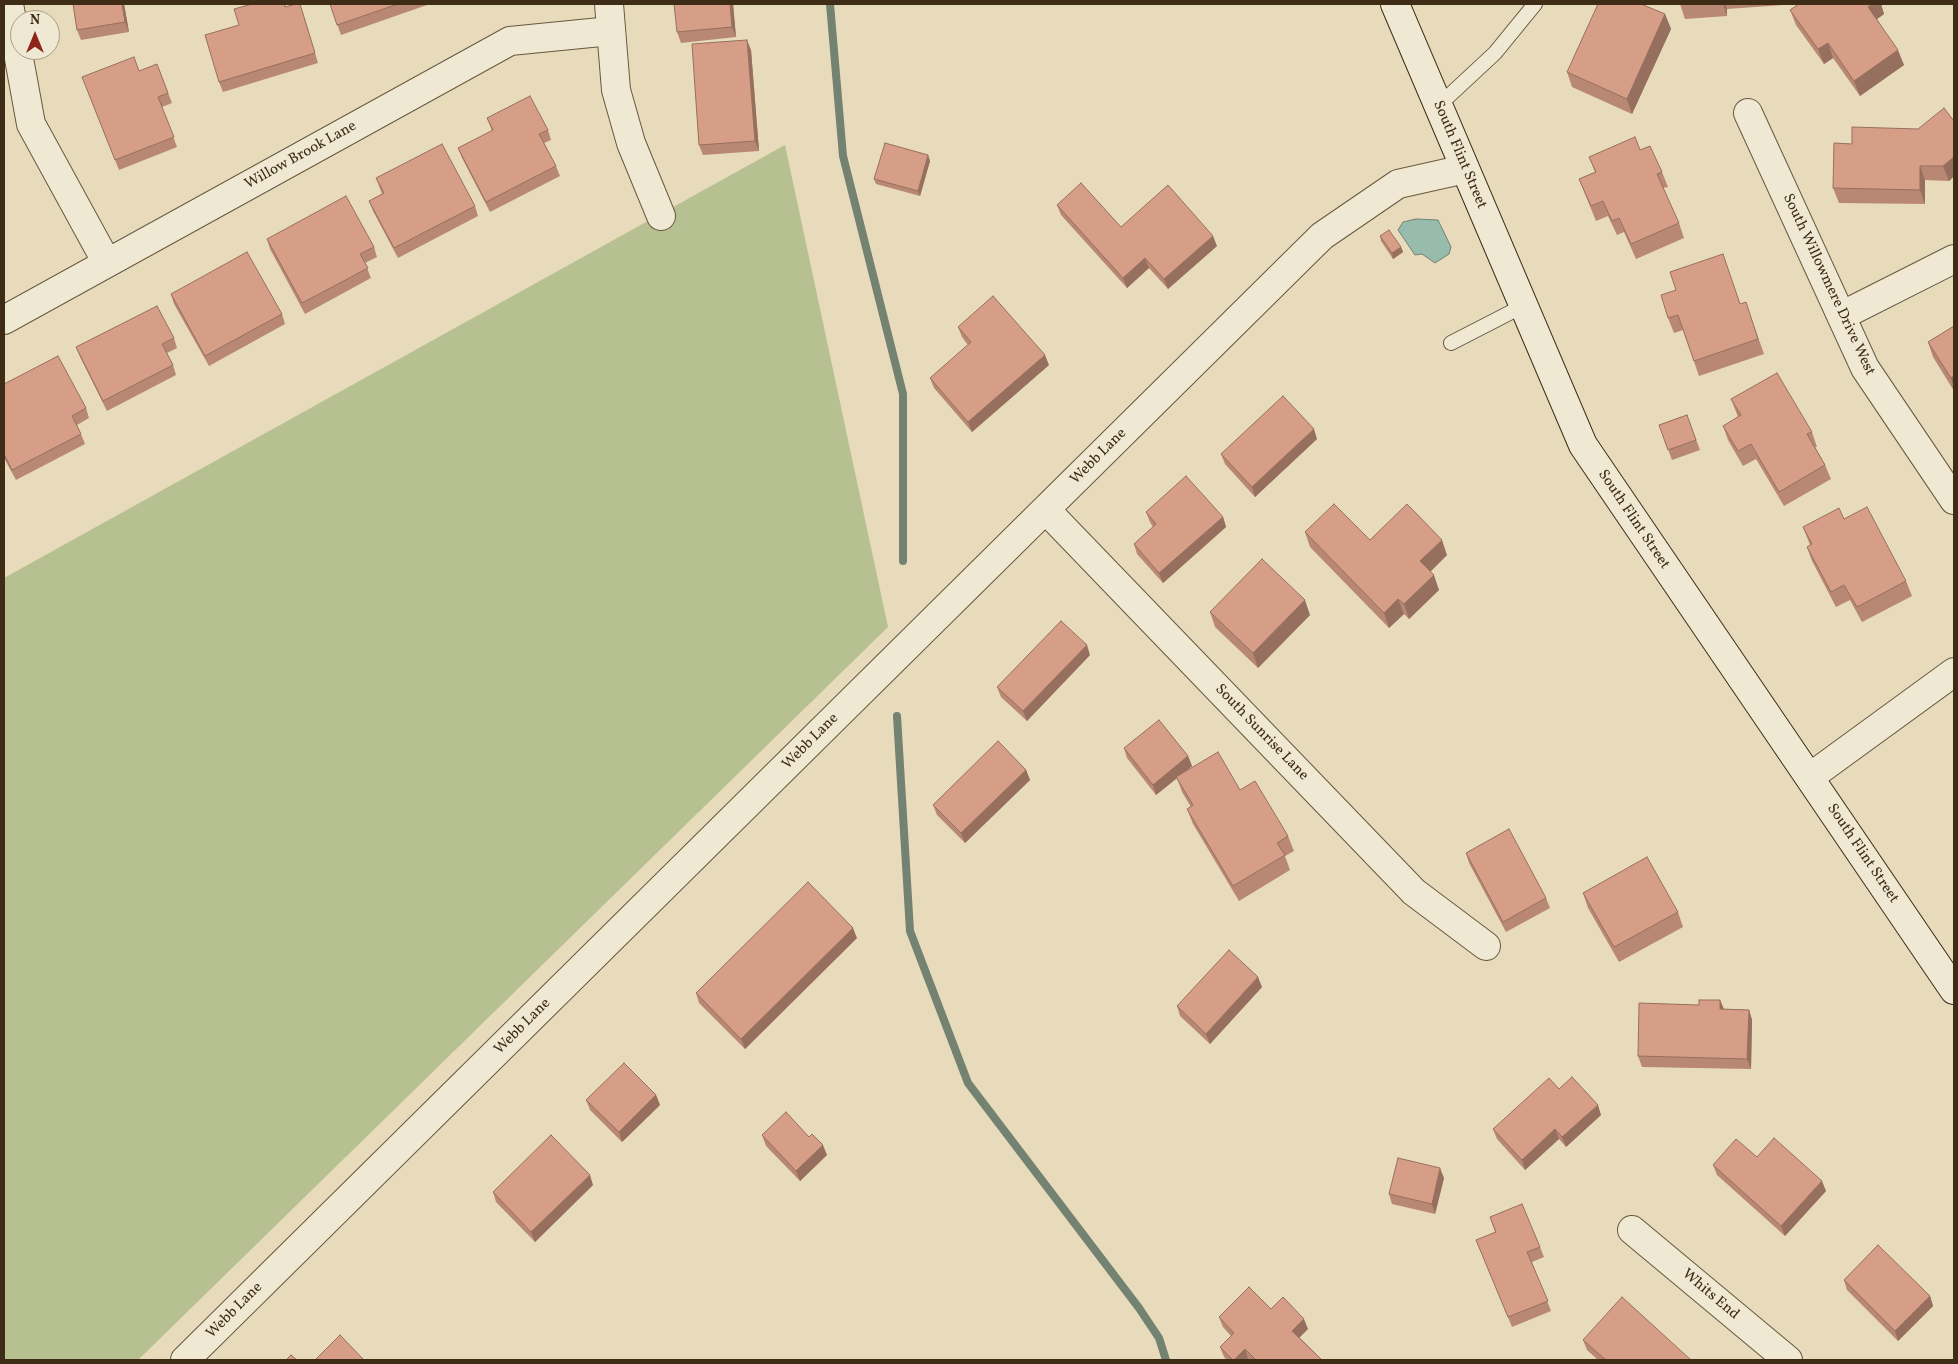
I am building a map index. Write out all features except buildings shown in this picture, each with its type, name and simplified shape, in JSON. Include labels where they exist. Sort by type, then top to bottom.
[{"type":"street","points":[[9,4],[31,124],[107,263]]},
{"type":"street","points":[[609,4],[616,90],[631,143],[661,216]]},
{"type":"street","name":"South Flint Street","points":[[1395,4],[1582,445],[1810,776],[1954,990]]},
{"type":"street","name":"Willow Brook Lane","points":[[4,320],[510,41],[611,31]]},
{"type":"street","name":"South Willowmere Drive West","points":[[1748,113],[1865,368],[1954,500]]},
{"type":"street","name":"Webb Lane","points":[[185,1360],[1322,236],[1398,184],[1465,168]]},
{"type":"street","points":[[1841,316],[1954,260]]},
{"type":"street","name":"South Sunrise Lane","points":[[1046,510],[1414,892],[1486,946]]},
{"type":"street","points":[[1810,776],[1954,672]]},
{"type":"street","name":"Whits End","points":[[1632,1230],[1788,1360]]},
{"type":"lane","points":[[1438,106],[1495,53],[1535,4]]},
{"type":"lane","points":[[1451,343],[1523,306]]},
{"type":"green space","points":[[785,145],[888,627],[138,1360],[4,1360],[4,578]]},
{"type":"shaded area","points":[[1416,219],[1438,220],[1451,247],[1449,254],[1435,263],[1422,254],[1415,255],[1398,230],[1403,222]]},
{"type":"waterway","points":[[830,4],[843,156],[903,394],[903,561]]},
{"type":"waterway","points":[[897,716],[910,931],[968,1083],[1139,1308],[1159,1338],[1166,1360]]}]
